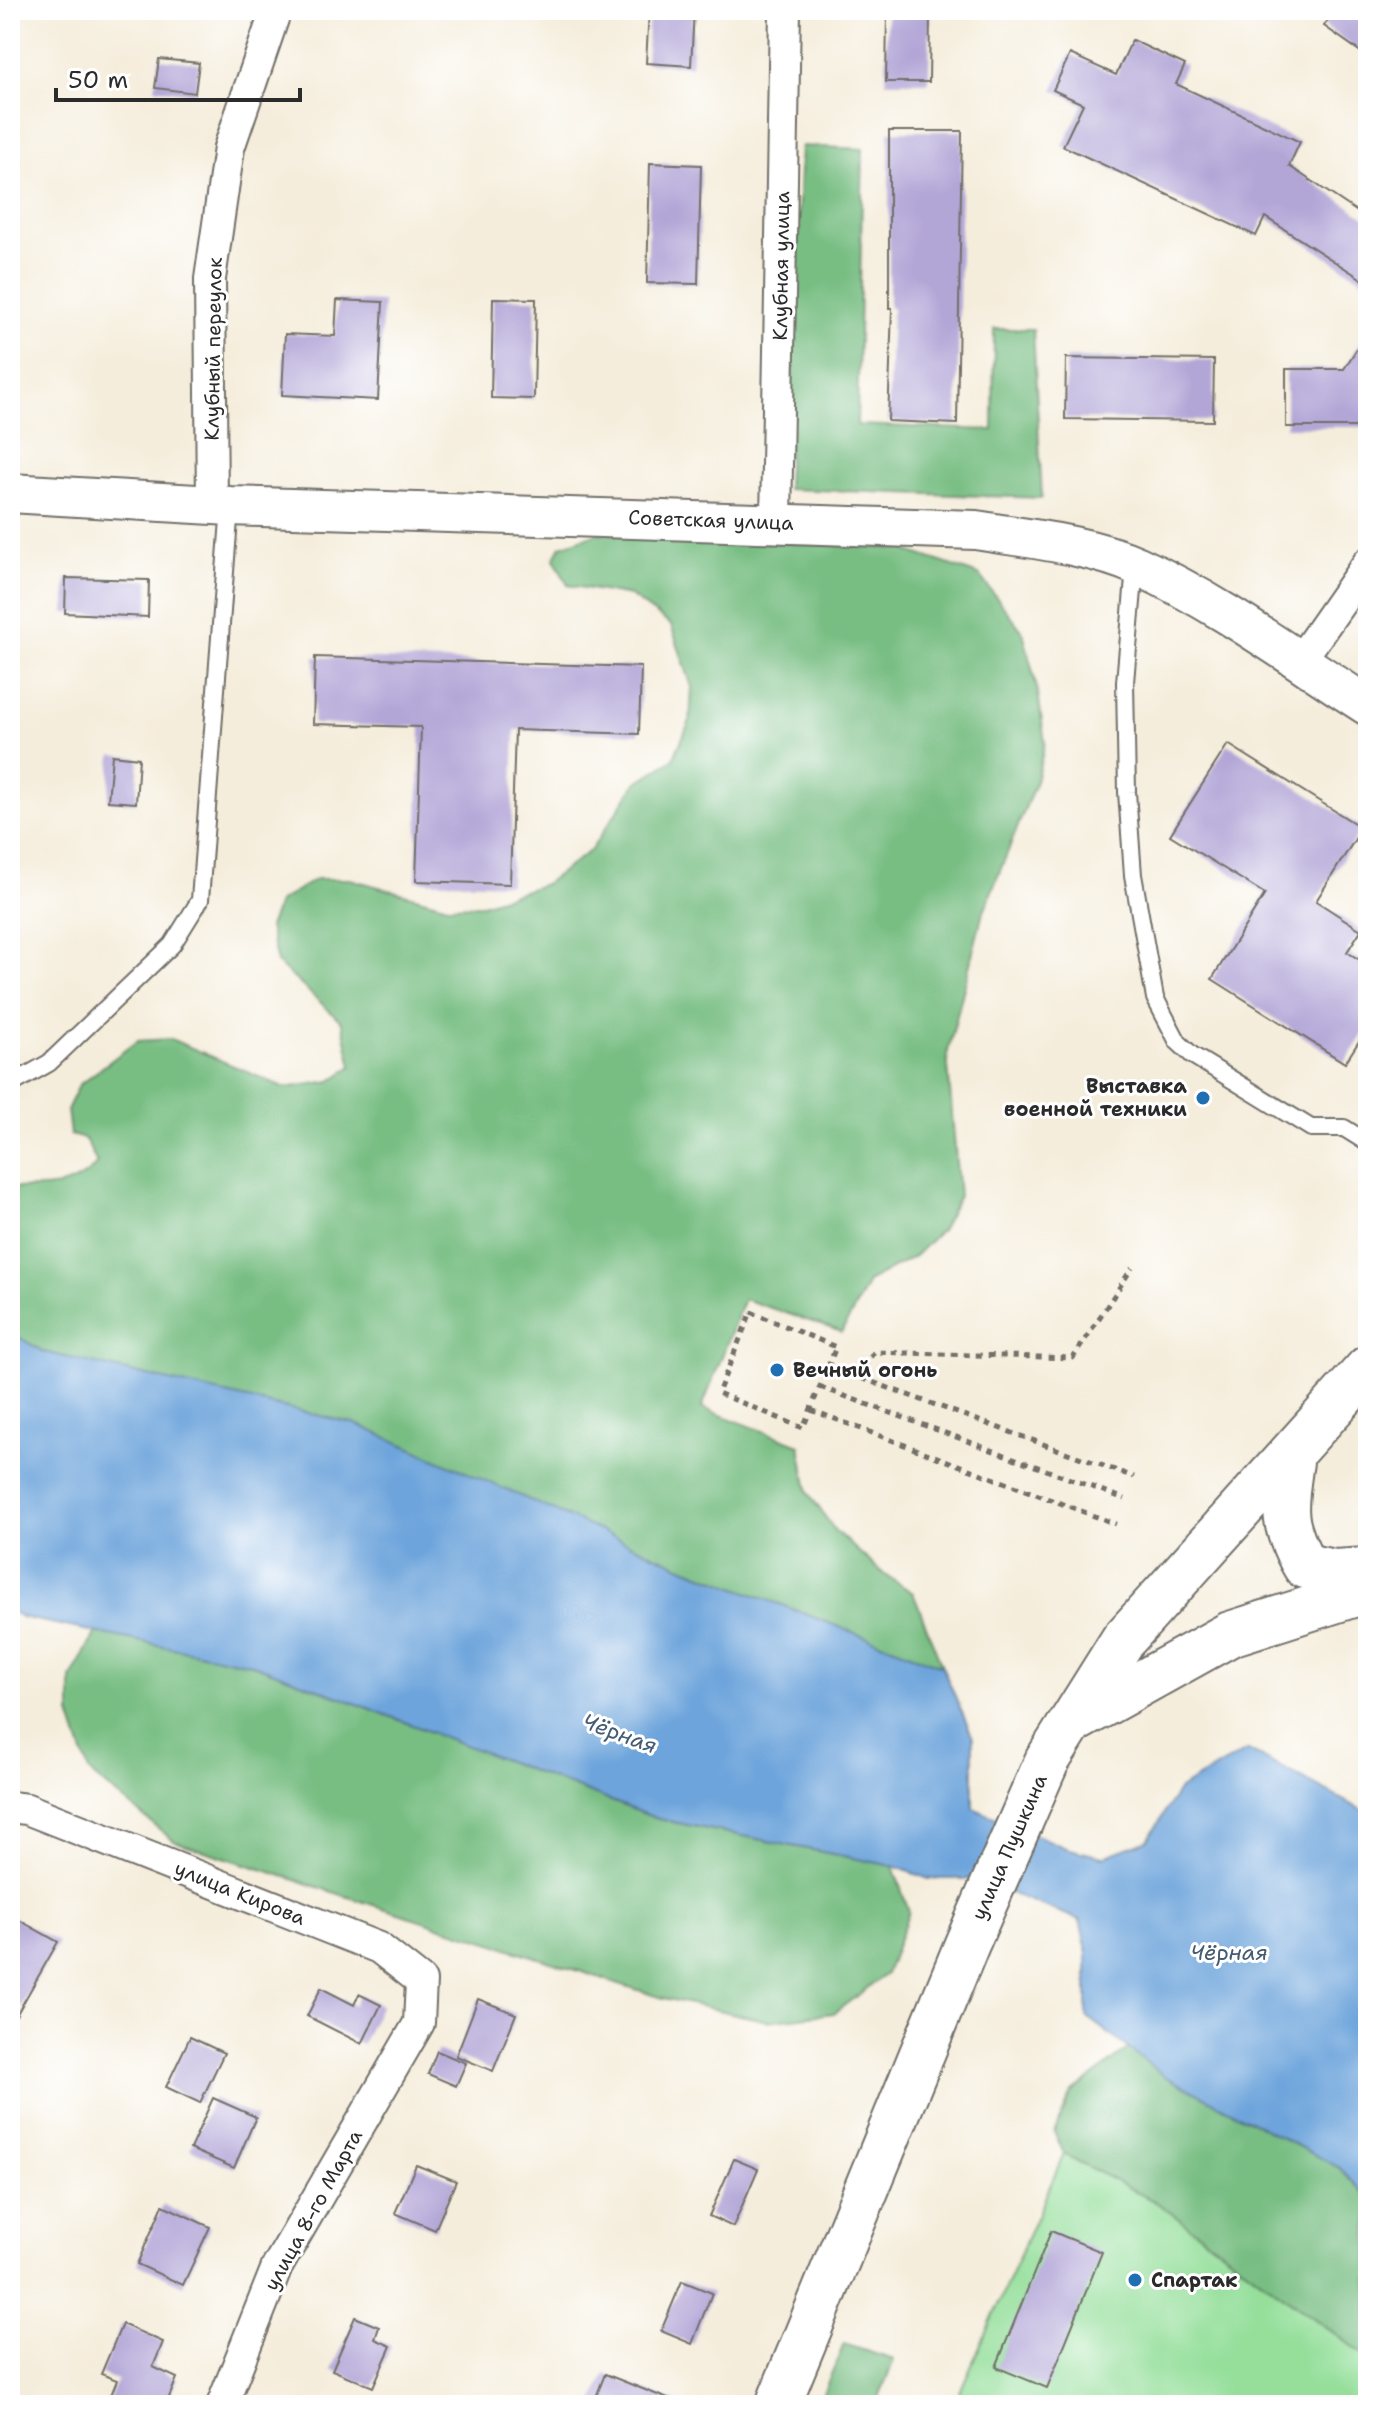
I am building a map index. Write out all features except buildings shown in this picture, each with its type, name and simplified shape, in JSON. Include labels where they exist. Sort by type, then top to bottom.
[{"type":"main road","name":"улица Пушкина","points":[[778,2405],[967,1944],[1047,1761],[1123,1640],[1368,1368]]},
{"type":"main road","points":[[1292,1455],[1284,1514],[1292,1542],[1305,1566],[1334,1572],[1368,1570]]},
{"type":"main road","points":[[1075,1720],[1230,1634],[1368,1590]]},
{"type":"street","name":"Клубный переулок","points":[[221,505],[210,279],[229,148],[276,10]]},
{"type":"street","name":"Клубная улица","points":[[776,522],[785,10]]},
{"type":"street","name":"Советская улица","points":[[10,493],[221,505],[976,530],[1072,547],[1135,565],[1208,604],[1368,706]]},
{"type":"street","points":[[1299,662],[1368,563]]},
{"type":"street","name":"улица Кирова","points":[[10,1807],[27,1809],[379,1948],[421,1981],[419,2023]]},
{"type":"street","name":"улица 8-го Марта","points":[[222,2405],[277,2267],[419,2023]]},
{"type":"lane","points":[[10,1085],[49,1063],[161,956],[172,945],[200,900],[221,505]]},
{"type":"lane","points":[[1135,565],[1125,682],[1129,824],[1147,963],[1165,1023],[1192,1055],[1311,1128],[1344,1128],[1368,1143]]},
{"type":"path","points":[[857,1377],[874,1352],[1073,1358],[1132,1268]]},
{"type":"path","points":[[751,1312],[836,1347],[828,1366],[803,1428],[718,1393],[751,1312]]},
{"type":"path","points":[[828,1366],[1134,1477]]},
{"type":"path","points":[[820,1387],[1125,1499]]},
{"type":"path","points":[[811,1410],[1116,1524]]},
{"type":"green space","points":[[801,146],[863,149],[857,425],[993,430],[994,329],[1033,329],[1042,498],[787,489]]},
{"type":"green space","points":[[598,533],[903,549],[979,575],[1023,632],[1038,693],[1045,743],[1036,781],[982,916],[947,1055],[959,1196],[942,1229],[915,1256],[869,1281],[842,1332],[744,1299],[702,1408],[800,1445],[808,1492],[835,1531],[884,1574],[913,1593],[942,1666],[692,1571],[44,1352],[10,1332],[10,1187],[46,1188],[69,1183],[89,1172],[97,1163],[85,1139],[70,1135],[67,1110],[79,1085],[137,1041],[171,1039],[285,1088],[331,1081],[352,1066],[342,1022],[277,963],[269,927],[279,902],[316,879],[350,879],[448,906],[479,905],[545,884],[591,850],[636,783],[673,759],[690,721],[692,687],[671,625],[630,596],[568,585],[554,559],[561,546]]},
{"type":"green space","points":[[96,1632],[256,1665],[658,1819],[893,1866],[909,1912],[886,1974],[834,2013],[767,2021],[663,1998],[174,1841],[89,1772],[71,1717],[71,1678]]},
{"type":"green space","points":[[1129,2048],[1166,2077],[1340,2168],[1368,2198],[1368,2358],[1156,2202],[1064,2154],[1054,2132],[1072,2093]]},
{"type":"green space","name":"Спартак","points":[[1064,2154],[1156,2202],[1368,2358],[1368,2405],[954,2405]]},
{"type":"green space","points":[[844,2344],[894,2360],[876,2405],[818,2405]]},
{"type":"water","name":"Чёрная","points":[[10,1332],[44,1352],[356,1424],[692,1571],[942,1666],[973,1738],[973,1808],[1066,1848],[1103,1857],[1148,1840],[1179,1789],[1248,1750],[1368,1813],[1368,2198],[1340,2168],[1166,2077],[1087,2017],[1087,1951],[1080,1920],[973,1879],[929,1879],[893,1866],[658,1819],[256,1665],[21,1617],[10,1611]]},
{"type":"place","name":"Выставка военной техники","points":[[1203,1098]]},
{"type":"place","name":"Вечный огонь","points":[[777,1370]]},
{"type":"place","name":"Спартак","points":[[1135,2280]]}]
